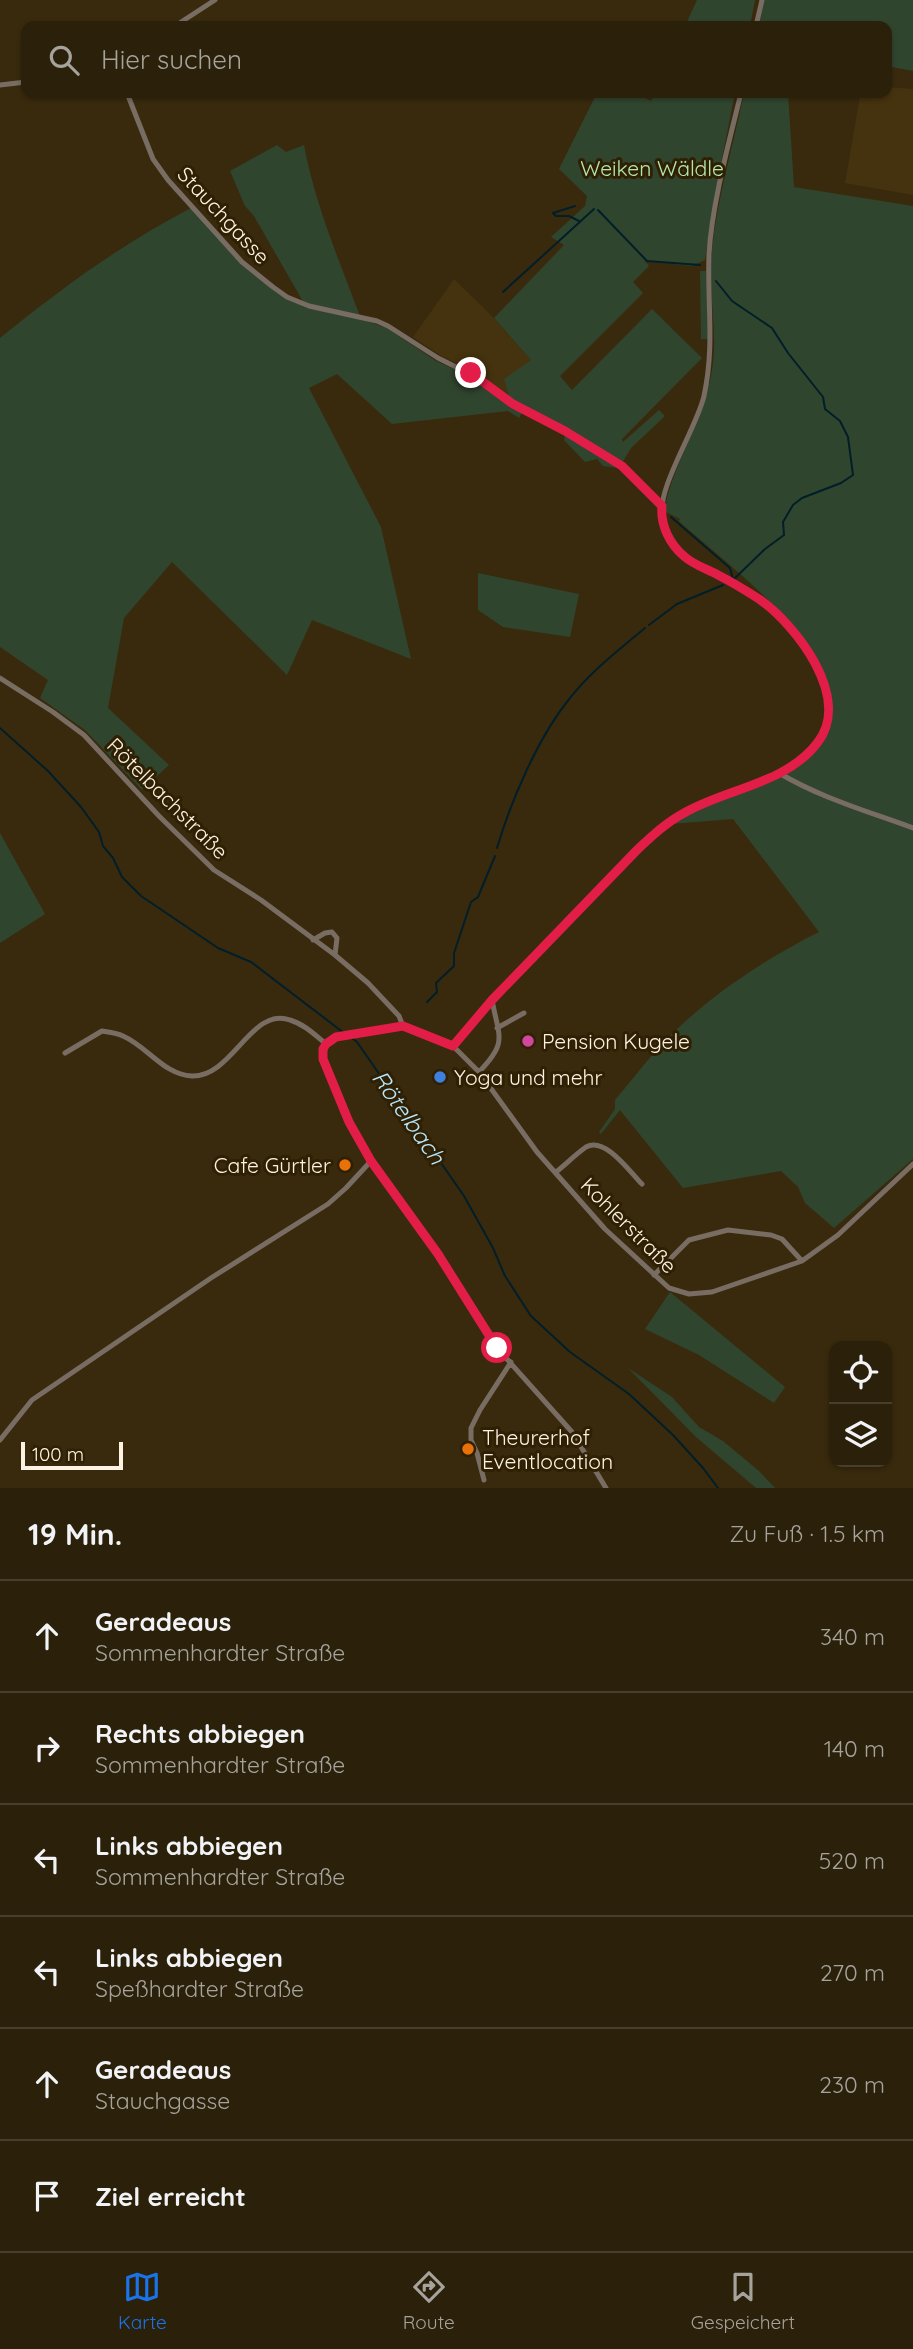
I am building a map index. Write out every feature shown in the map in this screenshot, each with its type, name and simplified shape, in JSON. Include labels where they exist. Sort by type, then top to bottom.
[{"type":"street","points":[[183,21],[215,0]]},
{"type":"street","points":[[757,21],[762,0]]},
{"type":"street","points":[[0,85],[21,83]]},
{"type":"street","name":"Stauchgasse","points":[[129,98],[153,159],[168,180],[235,255],[273,288],[309,306],[377,321],[388,326],[438,358],[482,380],[513,404],[565,431],[622,466],[662,506]]},
{"type":"street","points":[[606,1488],[572,1432],[497,1348],[438,1254],[371,1161],[349,1122],[329,1076],[323,1059],[323,1049],[326,1044],[342,1035],[403,1026],[453,1046],[492,1000],[658,831],[683,813],[799,763],[826,730],[829,702],[820,674],[781,617],[733,583],[685,558],[666,533],[662,520],[667,486],[698,418],[707,378],[711,354],[711,240],[740,98]]},
{"type":"street","name":"Rötelbachstraße","points":[[0,678],[84,735],[159,816],[214,870],[261,900],[335,955],[400,1016],[403,1026]]},
{"type":"street","points":[[779,773],[813,791],[913,828]]},
{"type":"street","name":"Rötelbachstraße","points":[[313,940],[332,932],[337,938],[335,955]]},
{"type":"street","points":[[479,1072],[495,1055],[500,1043],[492,1000]]},
{"type":"street","points":[[497,1028],[524,1013]]},
{"type":"street","points":[[65,1053],[102,1031],[122,1035],[178,1073],[206,1075],[225,1062],[257,1027],[275,1018],[288,1018],[304,1026],[326,1044]]},
{"type":"street","name":"Kohlerstraße","points":[[453,1046],[479,1072],[537,1152],[605,1229],[669,1288],[689,1294],[712,1292],[802,1261],[838,1235],[913,1164]]},
{"type":"street","points":[[556,1172],[589,1146],[598,1144],[606,1147],[642,1184]]},
{"type":"street","points":[[0,1440],[32,1400],[211,1278],[328,1203],[371,1161]]},
{"type":"street","points":[[654,1275],[689,1240],[728,1230],[771,1235],[782,1239],[802,1261]]},
{"type":"street","points":[[484,1480],[471,1440],[471,1428],[480,1410],[512,1364]]},
{"type":"shaded area","points":[[892,87],[913,89],[913,195],[845,183],[860,98],[892,98]]},
{"type":"shaded area","points":[[454,279],[531,360],[509,397],[474,372],[440,355],[413,337]]},
{"type":"green space","points":[[697,0],[755,0],[751,21],[687,21]]},
{"type":"green space","points":[[764,0],[913,0],[913,71],[892,67],[892,21],[759,21]]},
{"type":"green space","name":"Weiken Wäldle","points":[[594,98],[645,98],[651,101],[652,98],[734,98],[705,260],[691,266],[645,261],[649,266],[633,282],[643,293],[560,376],[572,390],[652,309],[702,358],[622,439],[623,442],[659,410],[665,416],[631,448],[619,468],[603,466],[597,459],[585,462],[564,440],[566,428],[525,406],[519,418],[508,411],[392,424],[337,374],[309,388],[381,527],[411,659],[312,620],[287,675],[172,562],[124,618],[108,708],[169,765],[142,790],[85,730],[40,698],[48,680],[0,647],[0,338],[92,268],[191,208],[241,263],[272,289],[305,305],[254,216],[245,206],[230,171],[277,145],[286,152],[304,145],[321,211],[361,319],[387,328],[436,361],[480,381],[507,401],[509,397],[504,379],[531,360],[494,318],[564,245],[551,237],[585,206],[587,196],[559,169]]},
{"type":"green space","points":[[743,98],[788,98],[794,187],[913,206],[913,1159],[834,1228],[805,1203],[798,1187],[781,1171],[683,1188],[620,1110],[601,1134],[599,1132],[615,1109],[615,1100],[653,1054],[689,1018],[752,970],[819,932],[733,819],[671,824],[717,799],[781,775],[801,764],[827,733],[832,700],[821,666],[797,632],[734,568],[679,521],[680,519],[664,511],[675,473],[710,382],[714,351],[711,261],[720,198]]},
{"type":"green space","points":[[700,271],[706,271],[708,339],[701,339]]},
{"type":"green space","points":[[478,573],[579,594],[570,637],[503,627],[478,610]]},
{"type":"green space","points":[[0,833],[45,914],[0,943]]},
{"type":"green space","points":[[670,1292],[785,1387],[774,1403],[699,1355],[645,1329]]},
{"type":"green space","points":[[628,1368],[672,1397],[699,1427],[723,1441],[775,1488],[756,1488],[696,1437]]},
{"type":"waterway","points":[[575,206],[553,213],[579,221]]},
{"type":"waterway","points":[[503,292],[594,209]]},
{"type":"waterway","points":[[598,210],[647,261],[700,265]]},
{"type":"waterway","points":[[716,281],[732,301],[772,328],[823,397],[825,409],[840,421],[848,437],[853,475],[841,483],[802,498],[793,505],[783,522],[784,535],[765,549],[732,581]]},
{"type":"waterway","points":[[671,517],[730,568],[733,579]]},
{"type":"waterway","points":[[649,625],[677,604],[723,585]]},
{"type":"waterway","points":[[497,848],[527,770],[558,714],[587,679],[645,628]]},
{"type":"waterway","name":"Rötelbach","points":[[0,728],[48,771],[81,807],[99,832],[103,846],[113,858],[122,877],[141,896],[218,948],[251,962],[344,1033]]},
{"type":"waterway","points":[[427,1002],[437,992],[436,983],[454,966],[454,953],[471,902],[478,897],[495,856]]},
{"type":"waterway","name":"Rötelbach","points":[[349,1036],[357,1042],[464,1196],[505,1276],[531,1316],[570,1352],[629,1394],[673,1435],[718,1488]]},
{"type":"place","name":"Pension Kugele","points":[[528,1041]]},
{"type":"place","name":"Yoga und mehr","points":[[440,1077]]},
{"type":"place","name":"Cafe Gürtler","points":[[345,1165]]},
{"type":"place","name":"Theurerhof Eventlocation","points":[[468,1449]]},
{"type":"route","points":[[471,373],[513,404],[565,431],[622,466],[662,506],[666,533],[685,558],[733,583],[781,617],[814,662],[829,702],[826,730],[799,763],[683,813],[658,831],[492,1000],[453,1046],[403,1026],[336,1037],[323,1049],[323,1059],[329,1076],[349,1122],[371,1161],[438,1254],[497,1348]]}]
